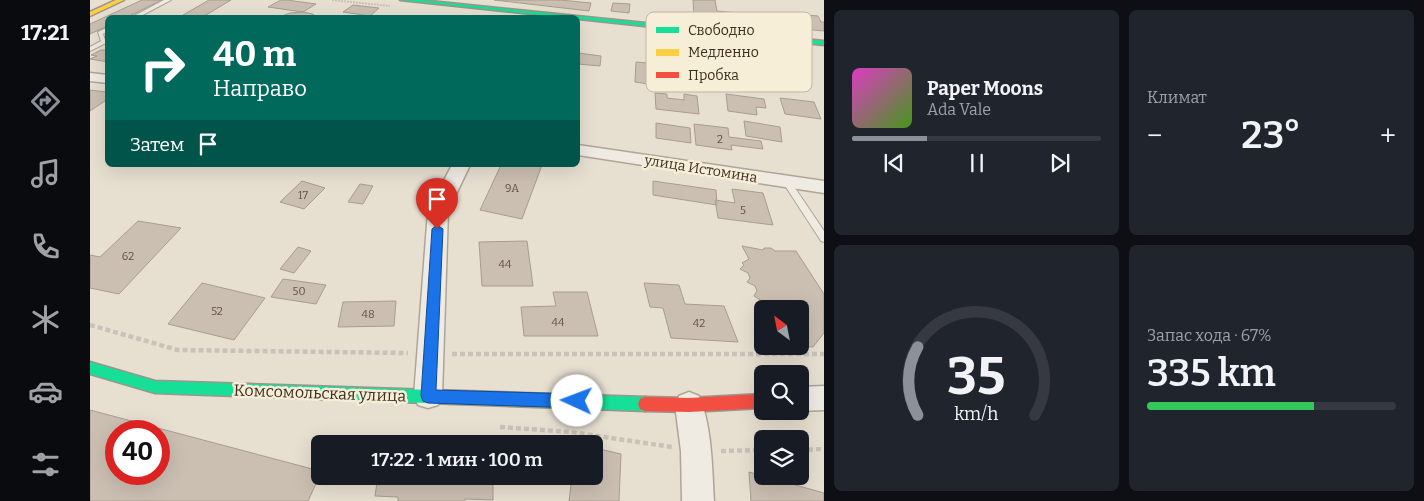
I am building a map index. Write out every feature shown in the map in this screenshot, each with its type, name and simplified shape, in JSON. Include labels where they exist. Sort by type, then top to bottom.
[{"type":"main road","points":[[90,14],[120,0]]},
{"type":"main road","points":[[403,0],[441,2],[552,15]]},
{"type":"main road","points":[[580,18],[646,25]]},
{"type":"main road","name":"Комсомольская улица","points":[[90,368],[155,387],[689,405],[754,401]]},
{"type":"street","points":[[90,77],[105,80]]},
{"type":"street","name":"улица Истомина","points":[[580,150],[824,187]]},
{"type":"street","points":[[428,396],[438,211],[460,167]]},
{"type":"street","points":[[809,399],[824,398]]},
{"type":"street","points":[[689,405],[696,451],[698,501]]},
{"type":"lane","points":[[138,15],[168,0]]},
{"type":"lane","points":[[90,49],[104,42],[100,33],[105,30]]},
{"type":"lane","points":[[786,182],[824,239]]},
{"type":"path","points":[[492,426],[571,432],[696,451],[754,450]]},
{"type":"path","points":[[809,450],[824,450]]},
{"type":"building","points":[[142,0],[162,0],[131,15],[110,15]]},
{"type":"building","points":[[209,0],[231,0],[206,15],[183,15]]},
{"type":"building","points":[[281,0],[316,4],[303,12],[268,7]]},
{"type":"building","points":[[494,0],[560,0],[591,3],[589,11]]},
{"type":"building","points":[[693,0],[715,0],[717,11],[728,12],[694,12]]},
{"type":"building","points":[[613,3],[630,4],[629,13],[611,11]]},
{"type":"building","points":[[353,5],[379,8],[371,15],[343,12]]},
{"type":"building","points":[[303,12],[314,15],[285,15]]},
{"type":"building","points":[[812,15],[818,16],[821,22],[824,22],[824,31],[812,30]]},
{"type":"building","points":[[105,17],[105,27],[90,34],[90,24]]},
{"type":"building","points":[[105,50],[105,62],[90,59],[97,56],[91,55]]},
{"type":"building","points":[[580,53],[601,56],[600,66],[580,64]]},
{"type":"building","points":[[636,62],[646,63],[646,84],[635,82]]},
{"type":"building","points":[[90,90],[105,92],[105,101],[90,111]]},
{"type":"building","points":[[655,93],[667,94],[667,98],[684,100],[684,94],[697,96],[699,114],[656,109]]},
{"type":"building","points":[[726,94],[764,99],[766,108],[756,107],[757,115],[728,111]]},
{"type":"building","points":[[780,98],[814,102],[821,119],[785,114]]},
{"type":"building","points":[[744,121],[780,127],[782,142],[746,136]]},
{"type":"building","points":[[656,123],[690,128],[691,143],[656,138]]},
{"type":"building","points":[[694,124],[728,128],[729,137],[761,141],[763,149],[731,145],[732,150],[696,145]]},
{"type":"building","points":[[500,167],[541,167],[522,219],[480,210]]},
{"type":"building","points":[[302,181],[325,188],[304,209],[280,202]]},
{"type":"building","points":[[653,181],[716,190],[717,205],[653,195]]},
{"type":"building","points":[[360,184],[373,186],[363,204],[348,202]]},
{"type":"building","points":[[732,189],[763,193],[773,225],[718,218],[715,200],[735,203]]},
{"type":"building","points":[[138,221],[181,228],[119,294],[90,288],[90,255],[100,257]]},
{"type":"building","points":[[527,241],[533,286],[482,286],[479,242]]},
{"type":"building","points":[[742,246],[763,250],[764,248],[771,248],[775,251],[796,251],[824,294],[824,333],[813,347],[809,347],[809,300],[760,300],[754,296],[757,291],[755,286],[747,282],[750,278],[748,273],[740,269],[744,265],[742,263],[749,259]]},
{"type":"building","points":[[298,247],[311,251],[294,273],[280,269]]},
{"type":"building","points":[[283,279],[326,285],[316,304],[271,297]]},
{"type":"building","points":[[202,283],[265,298],[234,340],[168,324]]},
{"type":"building","points":[[644,283],[679,285],[685,304],[724,306],[738,342],[671,338],[663,308],[650,307]]},
{"type":"building","points":[[553,292],[587,292],[598,336],[524,336],[521,307],[556,306]]},
{"type":"building","points":[[396,301],[394,326],[338,327],[343,302]]},
{"type":"building","points":[[90,410],[128,420],[105,420],[105,485],[170,485],[170,431],[311,469],[311,485],[315,485],[308,501],[90,501]]},
{"type":"building","points":[[603,450],[621,454],[619,501],[569,501],[571,485],[603,485]]},
{"type":"building","points":[[749,472],[754,473],[754,485],[795,485],[824,493],[824,501],[751,501]]},
{"type":"building","points":[[377,485],[493,485],[493,500],[398,501],[398,497],[375,496]]},
{"type":"traffic: fast","points":[[403,0],[547,15]]},
{"type":"traffic: fast","points":[[580,18],[646,25]]},
{"type":"traffic: fast","points":[[812,42],[824,43]]},
{"type":"traffic: fast","points":[[90,368],[155,387],[645,404]]},
{"type":"traffic: slow","points":[[90,14],[121,0]]},
{"type":"traffic: jam","points":[[645,404],[689,405],[754,401]]},
{"type":"route","points":[[437,229],[428,396],[577,401]]}]
